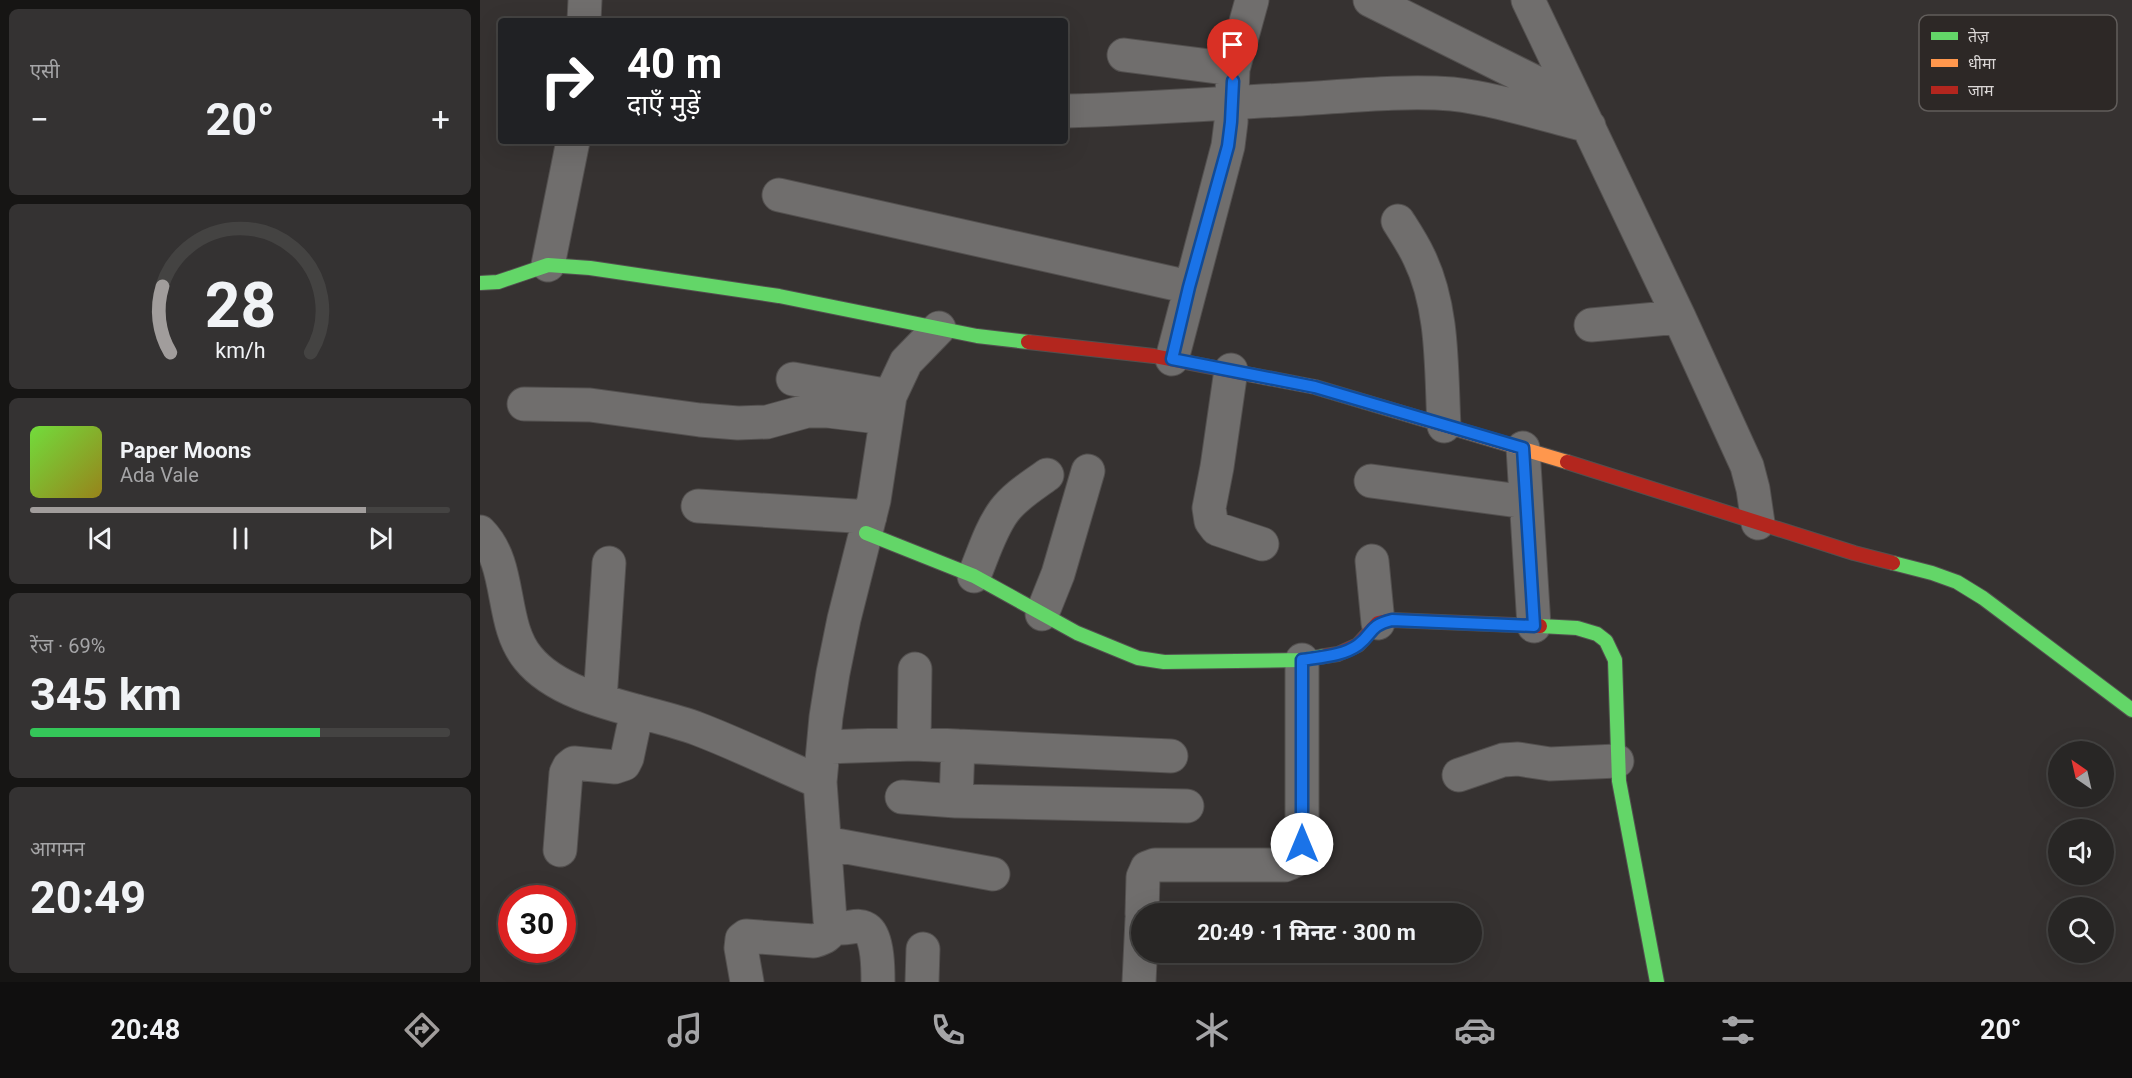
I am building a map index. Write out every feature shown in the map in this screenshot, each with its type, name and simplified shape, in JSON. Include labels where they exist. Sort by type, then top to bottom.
[{"type":"street","points":[[584,18],[585,0]]},
{"type":"street","points":[[1172,359],[1189,287],[1228,146],[1233,69],[1252,0]]},
{"type":"street","points":[[1370,0],[1583,115]]},
{"type":"street","points":[[1527,0],[1679,317],[1747,466],[1754,489],[1758,523]]},
{"type":"street","points":[[1124,55],[1233,69]]},
{"type":"street","points":[[1068,111],[1361,96],[1452,94],[1583,115]]},
{"type":"street","points":[[548,265],[572,144]]},
{"type":"street","points":[[779,195],[1189,287]]},
{"type":"street","points":[[1398,221],[1419,256],[1434,303],[1439,334],[1444,426]]},
{"type":"street","points":[[480,283],[498,282],[548,265],[590,268],[779,296],[987,337],[1172,359],[1315,387],[1523,448],[1854,553],[1932,573],[1957,582],[1983,598],[2067,659],[2132,710]]},
{"type":"street","points":[[1591,325],[1679,317]]},
{"type":"street","points":[[878,982],[878,961],[872,936],[868,930],[861,927],[841,929],[833,926],[830,920],[820,782],[826,717],[844,619],[868,525],[888,407],[906,362],[939,328]]},
{"type":"street","points":[[1231,370],[1209,508],[1211,521],[1217,529],[1262,544]]},
{"type":"street","points":[[793,379],[888,407]]},
{"type":"street","points":[[524,404],[590,405],[738,423],[767,422],[807,411],[888,407]]},
{"type":"street","points":[[1523,448],[1534,626]]},
{"type":"street","points":[[1042,614],[1058,574],[1088,471]]},
{"type":"street","points":[[974,576],[1005,509],[1047,475]]},
{"type":"street","points":[[1371,481],[1526,502]]},
{"type":"street","points":[[698,506],[868,525],[974,576],[1077,633],[1138,658],[1164,662],[1302,660],[1338,654],[1358,645],[1378,623],[1392,620],[1592,630],[1603,637],[1612,649],[1615,660],[1617,761],[1623,809],[1657,982]]},
{"type":"street","points":[[480,531],[497,561],[513,629],[523,652],[538,670],[553,681],[600,700],[697,729],[820,782]]},
{"type":"street","points":[[1372,561],[1378,623]]},
{"type":"street","points":[[600,700],[609,563]]},
{"type":"street","points":[[1142,903],[1143,877],[1147,868],[1155,865],[1285,865],[1294,862],[1300,855],[1302,844],[1302,660]]},
{"type":"street","points":[[914,744],[915,669]]},
{"type":"street","points":[[560,850],[568,767],[574,763],[615,767],[624,764],[637,711]]},
{"type":"street","points":[[824,747],[914,744],[1171,756]]},
{"type":"street","points":[[956,801],[958,746]]},
{"type":"street","points":[[1459,775],[1511,759],[1550,764],[1617,761]]},
{"type":"street","points":[[902,797],[956,801],[1187,806]]},
{"type":"street","points":[[825,843],[993,874]]},
{"type":"street","points":[[741,980],[742,939],[746,936],[814,941],[825,938],[833,926]]},
{"type":"street","points":[[922,982],[923,949]]},
{"type":"street","points":[[1139,982],[1140,963]]},
{"type":"traffic: fast","points":[[480,283],[498,282],[548,265],[590,268],[779,296],[977,336],[1028,342]]},
{"type":"traffic: fast","points":[[866,533],[974,576],[1077,633],[1138,658],[1164,662],[1302,660],[1325,656]]},
{"type":"traffic: fast","points":[[1893,563],[1957,582],[1983,598],[2132,710]]},
{"type":"traffic: fast","points":[[1540,626],[1577,628],[1597,634],[1606,641],[1615,660],[1619,781],[1657,982]]},
{"type":"traffic: slow","points":[[1252,375],[1315,387],[1567,462]]},
{"type":"traffic: jam","points":[[1028,342],[1154,356],[1252,375]]},
{"type":"traffic: jam","points":[[1567,462],[1854,553],[1893,563]]},
{"type":"traffic: jam","points":[[1325,656],[1338,654],[1358,645],[1378,623],[1392,620],[1540,626]]},
{"type":"route","points":[[1233,81],[1228,146],[1189,287],[1172,359],[1315,387],[1523,448],[1534,626],[1392,620],[1378,623],[1358,645],[1338,654],[1302,660],[1302,844]]}]
